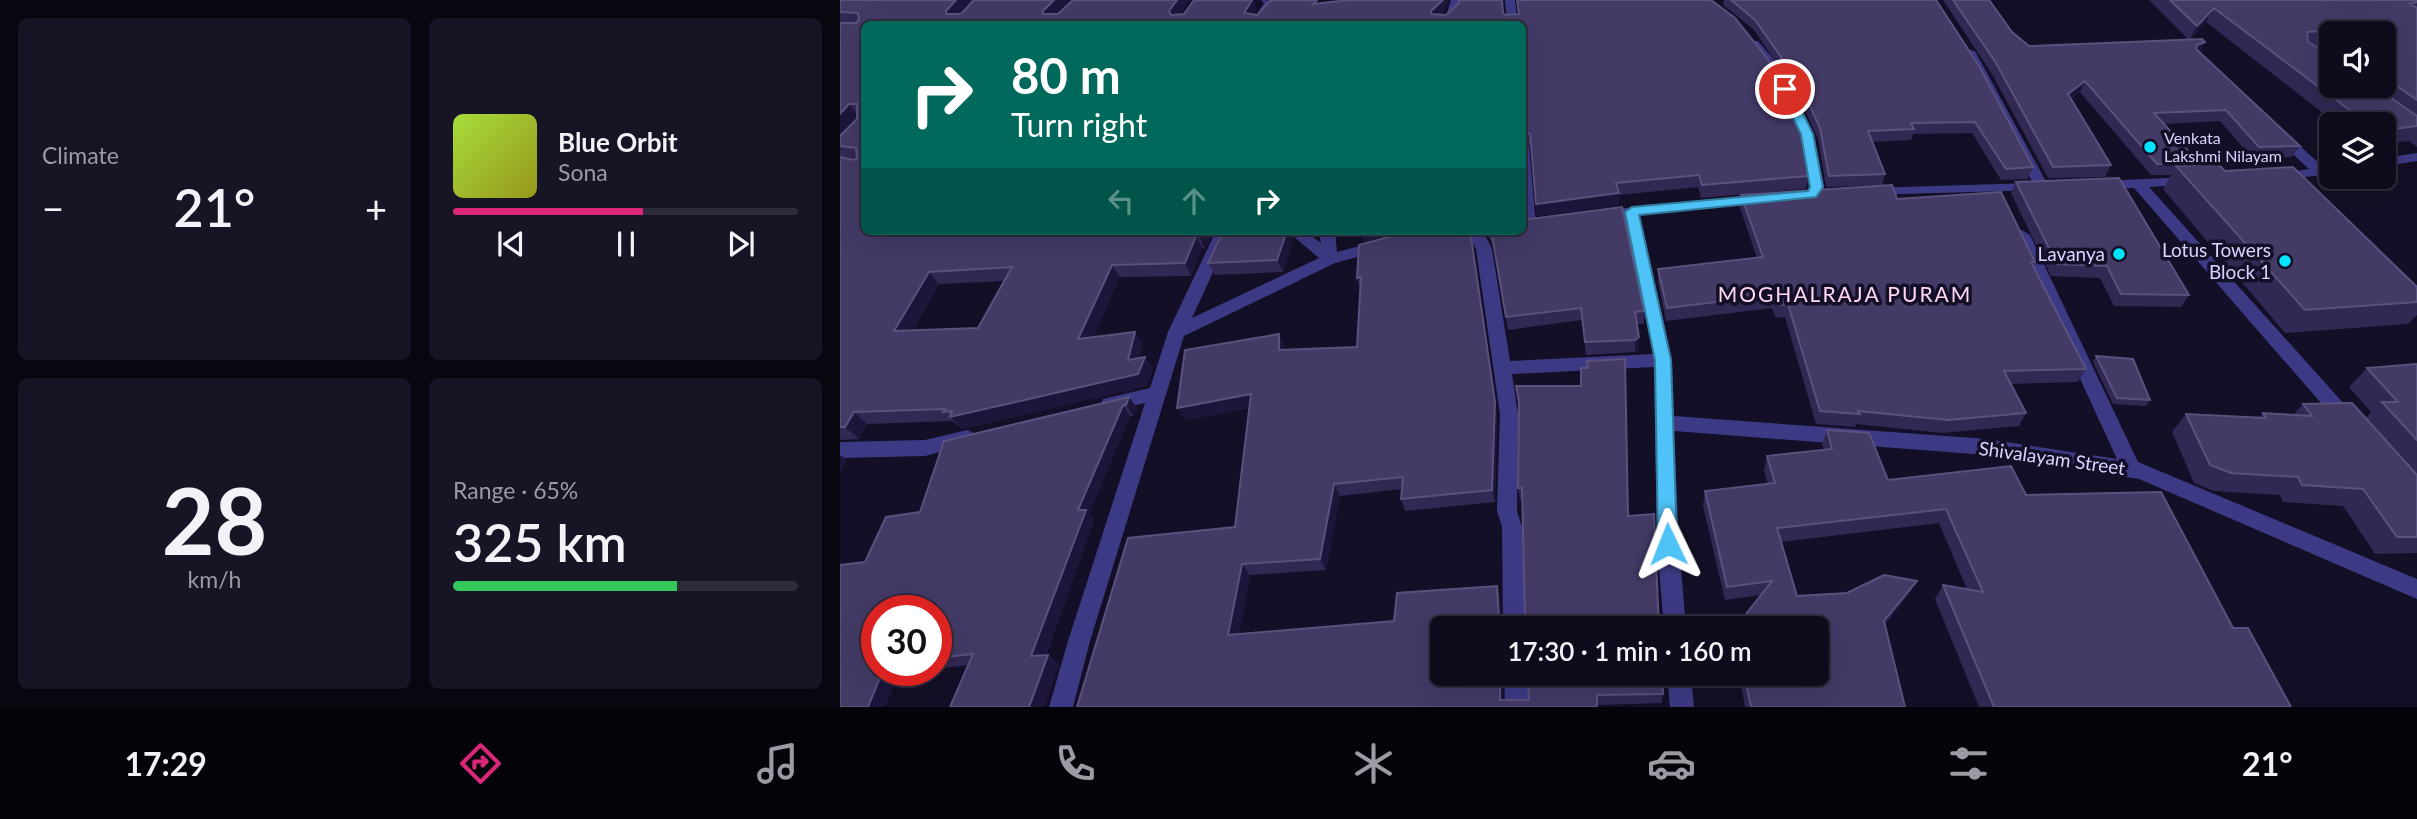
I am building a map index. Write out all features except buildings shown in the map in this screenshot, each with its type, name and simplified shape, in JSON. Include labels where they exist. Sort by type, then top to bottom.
[{"type":"street","points":[[1258,21],[1272,1],[1266,0]]},
{"type":"street","points":[[1444,21],[1452,14],[1456,0]]},
{"type":"street","points":[[1510,0],[1513,21]]},
{"type":"street","points":[[1581,216],[1805,195],[1817,187],[1807,134],[1774,66],[1746,34]]},
{"type":"street","points":[[1852,193],[2048,187],[1965,46]]},
{"type":"street","points":[[2269,124],[2319,166]]},
{"type":"street","points":[[2396,160],[2417,157]]},
{"type":"street","points":[[2262,178],[2319,172]]},
{"type":"street","points":[[2090,186],[2206,181]]},
{"type":"street","points":[[2137,183],[2363,438]]},
{"type":"street","points":[[1526,185],[1530,224]]},
{"type":"street","points":[[1998,187],[2132,470]]},
{"type":"street","points":[[1632,212],[1663,360],[1668,544],[1674,616]]},
{"type":"street","points":[[1061,707],[1079,641],[1177,332],[1222,235]]},
{"type":"street","points":[[1300,235],[1330,259]]},
{"type":"street","points":[[1327,235],[1330,259]]},
{"type":"street","points":[[1482,235],[1509,414],[1507,511],[1513,527],[1514,616]]},
{"type":"street","points":[[1177,332],[1330,259],[1393,242]]},
{"type":"street","points":[[1502,368],[1663,360]]},
{"type":"street","points":[[1093,408],[1158,393]]},
{"type":"street","name":"Shivalayam Street","points":[[1664,423],[1987,447],[2132,470],[2154,476],[2417,589]]},
{"type":"street","points":[[840,450],[925,448],[989,433]]},
{"type":"street","points":[[1516,686],[1517,707]]},
{"type":"street","points":[[1680,686],[1682,707]]},
{"type":"place","name":"Venkata Lakshmi Nilayam","points":[[2150,147]]},
{"type":"place","name":"Lavanya","points":[[2119,254]]},
{"type":"place","name":"Lotus Towers Block 1","points":[[2285,261]]},
{"type":"district","name":"MOGHALRAJA PURAM","points":[[1845,295]]},
{"type":"route","points":[[1668,544],[1663,360],[1632,212],[1812,194],[1817,187],[1807,134],[1785,89]]}]
